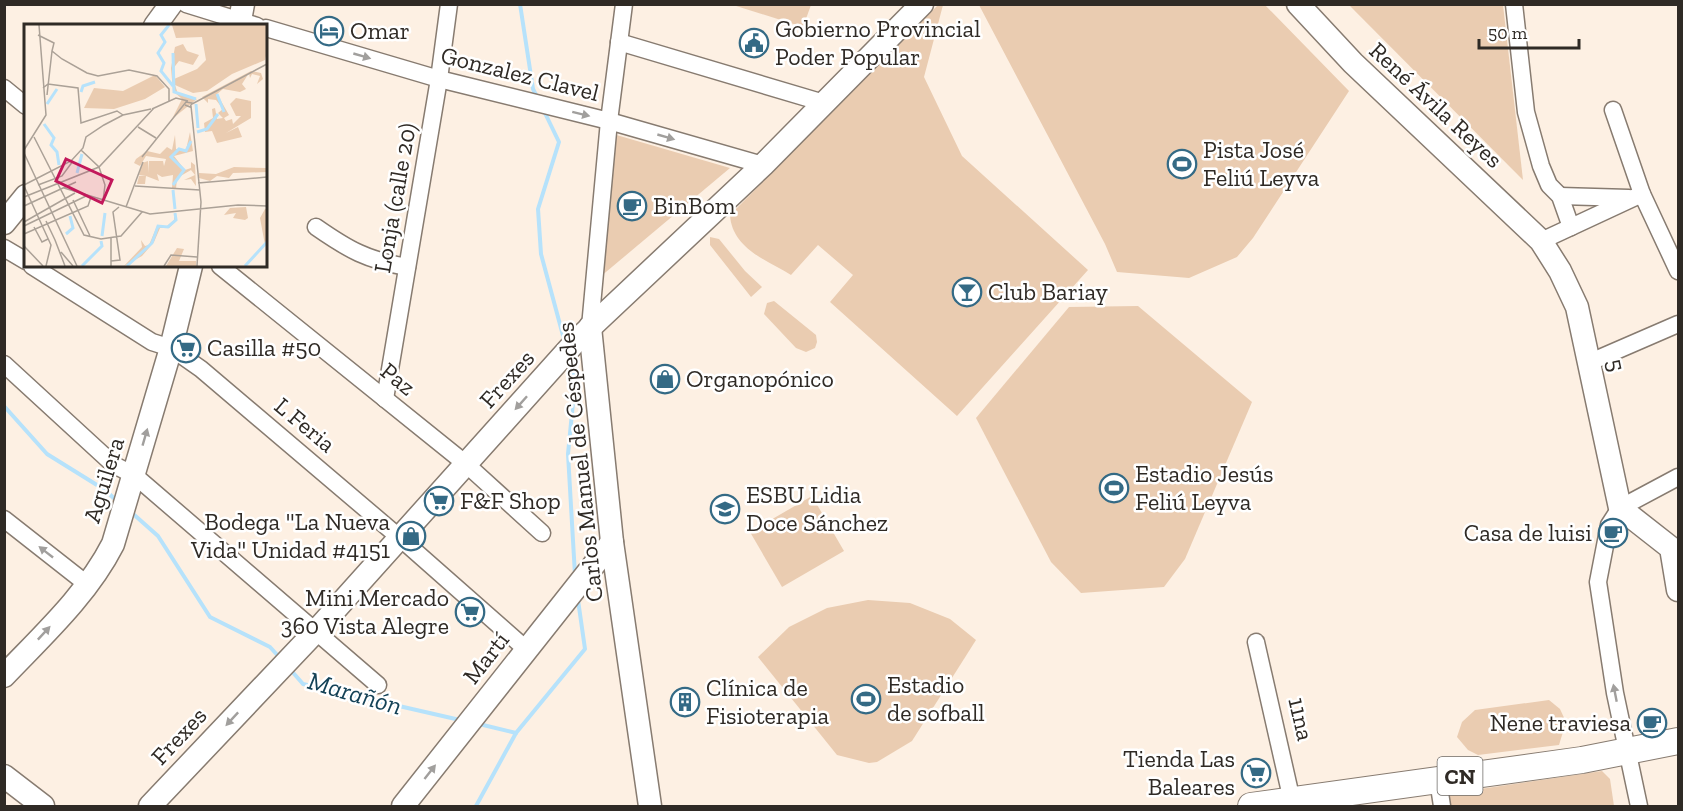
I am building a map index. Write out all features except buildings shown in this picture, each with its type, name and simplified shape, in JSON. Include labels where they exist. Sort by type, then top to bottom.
[{"type":"main road","points":[[156,24],[171,4]]},
{"type":"main road","name":"Frexes","points":[[150,807],[316,631],[584,334],[763,165],[922,4]]},
{"type":"main road","name":"René Ávila Reyes","points":[[1298,4],[1353,63],[1541,241]]},
{"type":"main road","points":[[4,223],[24,198]]},
{"type":"main road","name":"5","points":[[1541,241],[1560,271],[1577,307],[1620,508]]},
{"type":"main road","name":"Aguilera","points":[[4,676],[88,585],[112,544],[171,348],[191,267]]},
{"type":"main road","name":"Carlos Manuel de Céspedes","points":[[584,334],[650,807]]},
{"type":"main road","points":[[1620,508],[1675,548],[1678,590]]},
{"type":"main road","name":"Martí","points":[[403,807],[612,542]]},
{"type":"main road","points":[[590,571],[619,588]]},
{"type":"main road","name":"CN","points":[[1251,807],[1292,804],[1438,780],[1582,760],[1678,741]]},
{"type":"main road","points":[[4,776],[43,807]]},
{"type":"street","points":[[186,4],[245,19]]},
{"type":"street","name":"Lonja (calle 20)","points":[[385,399],[439,79],[449,4]]},
{"type":"street","name":"Carlos Manuel de Céspedes","points":[[584,334],[624,4]]},
{"type":"street","points":[[1514,4],[1526,112],[1541,166],[1549,185],[1560,196],[1571,227]]},
{"type":"street","name":"Gonzalez Clavel","points":[[267,28],[439,79],[609,121],[763,165]]},
{"type":"street","points":[[619,42],[824,103]]},
{"type":"street","points":[[4,88],[24,104]]},
{"type":"street","points":[[1613,110],[1637,196],[1678,271]]},
{"type":"street","points":[[1560,196],[1637,196]]},
{"type":"street","points":[[1541,241],[1637,196]]},
{"type":"street","points":[[316,227],[350,251],[383,263],[407,267]]},
{"type":"street","points":[[4,248],[24,260]]},
{"type":"street","name":"L Feria","points":[[34,267],[152,342],[171,348],[201,369],[400,538],[527,650]]},
{"type":"street","name":"Paz","points":[[221,267],[466,464],[542,532]]},
{"type":"street","points":[[1588,363],[1678,324]]},
{"type":"street","points":[[4,364],[114,465],[131,484],[316,631],[378,685]]},
{"type":"street","points":[[1639,807],[1615,693],[1598,582],[1609,525],[1620,508],[1678,477]]},
{"type":"street","points":[[4,519],[88,585]]},
{"type":"street","name":"11na","points":[[1256,642],[1292,804]]},
{"type":"street","points":[[1438,780],[1442,807]]},
{"type":"shaded area","points":[[733,5],[811,5],[803,27]]},
{"type":"shaded area","points":[[938,5],[943,5],[924,77],[962,156],[1088,270],[957,416],[830,302],[853,275],[818,245],[791,275],[761,258],[744,245],[732,226],[730,215]]},
{"type":"shaded area","name":"Pista José Feliú Leyva","points":[[979,5],[1265,5],[1349,91],[1253,238],[1237,257],[1189,278],[1117,272],[1105,244]]},
{"type":"shaded area","points":[[1349,5],[1503,5],[1523,180]]},
{"type":"shaded area","points":[[613,134],[730,168],[600,277]]},
{"type":"shaded area","points":[[710,237],[719,239],[745,271],[762,287],[751,297],[710,245]]},
{"type":"shaded area","points":[[774,301],[816,335],[815,348],[806,352],[796,348],[764,314],[767,303]]},
{"type":"shaded area","name":"Estadio Jesús Feliú Leyva","points":[[1138,306],[1252,402],[1185,559],[1164,587],[1081,593],[1051,562],[976,418],[1069,307]]},
{"type":"shaded area","points":[[812,496],[844,551],[782,587],[750,532]]},
{"type":"shaded area","name":"Estadio de sofball","points":[[868,600],[910,603],[950,619],[976,640],[912,741],[877,762],[869,763],[837,755],[758,657],[789,627],[827,608]]},
{"type":"shaded area","points":[[1549,700],[1560,709],[1566,722],[1559,745],[1478,755],[1468,750],[1457,737],[1462,722],[1475,710]]},
{"type":"shaded area","points":[[1602,771],[1610,779],[1614,806],[1441,806],[1440,795]]},
{"type":"waterway","points":[[520,4],[533,89],[537,97]]},
{"type":"waterway","points":[[544,111],[559,142],[538,209],[541,254],[565,343]]},
{"type":"waterway","points":[[570,362],[575,382],[568,454],[575,575]]},
{"type":"waterway","name":"Marañón","points":[[4,406],[47,454],[105,490],[118,502]]},
{"type":"waterway","name":"Marañón","points":[[131,512],[158,536],[210,617],[270,647],[280,658]]},
{"type":"waterway","points":[[476,806],[516,733],[585,649],[578,600]]},
{"type":"waterway","name":"Marañón","points":[[289,668],[303,684],[460,720]]},
{"type":"waterway","name":"Marañón","points":[[479,724],[516,733]]},
{"type":"place","name":"Omar","points":[[329,31]]},
{"type":"place","name":"Gobierno Provincial Poder Popular","points":[[754,43]]},
{"type":"place","name":"Pista José Feliú Leyva","points":[[1182,164]]},
{"type":"place","name":"BinBom","points":[[632,206]]},
{"type":"place","name":"Club Bariay","points":[[967,292]]},
{"type":"place","name":"Casilla #50","points":[[186,348]]},
{"type":"place","name":"Organopónico","points":[[665,379]]},
{"type":"place","name":"Estadio Jesús Feliú Leyva","points":[[1114,488]]},
{"type":"place","name":"F&F Shop","points":[[439,501]]},
{"type":"place","name":"ESBU Lidia Doce Sánchez","points":[[725,509]]},
{"type":"place","name":"Casa de luisi","points":[[1613,533]]},
{"type":"place","name":"Bodega \"La Nueva Vida\" Unidad #4151","points":[[411,536]]},
{"type":"place","name":"Mini Mercado 360 Vista Alegre","points":[[470,612]]},
{"type":"place","name":"Estadio de sofball","points":[[866,699]]},
{"type":"place","name":"Clínica de Fisioterapia","points":[[685,702]]},
{"type":"place","name":"Nene traviesa","points":[[1652,723]]},
{"type":"place","name":"Tienda Las Baleares","points":[[1256,773]]}]
